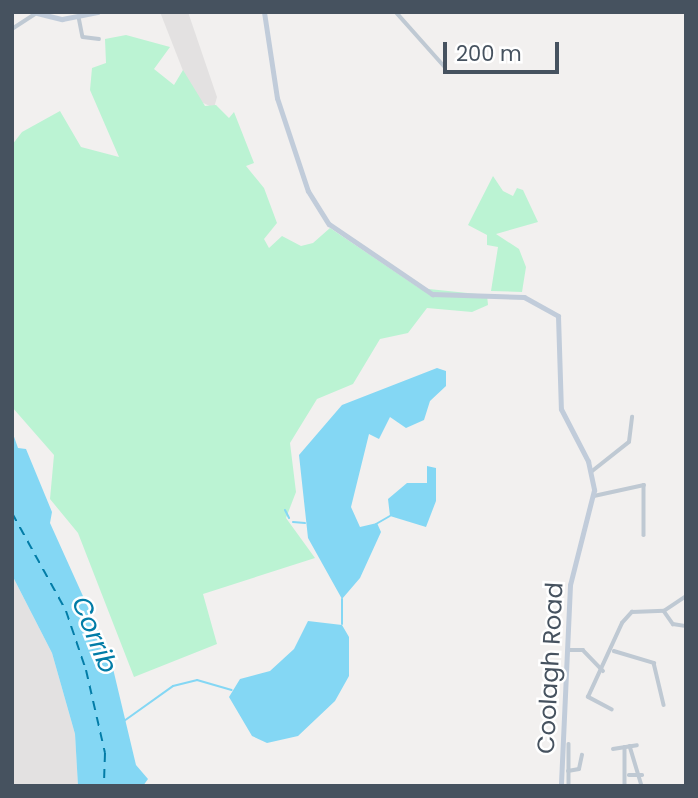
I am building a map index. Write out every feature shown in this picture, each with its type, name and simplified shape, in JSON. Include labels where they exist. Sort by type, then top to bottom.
[{"type":"street","points":[[12,27],[34,13],[79,17],[97,12]]},
{"type":"street","name":"Coolagh Road","points":[[264,12],[277,98],[308,191],[329,224],[432,294],[524,297],[556,311],[561,409],[592,472],[594,496],[570,585],[561,786]]},
{"type":"street","points":[[396,12],[446,67]]},
{"type":"street","points":[[79,17],[83,37],[99,39]]},
{"type":"street","points":[[592,472],[629,442],[632,416]]},
{"type":"street","points":[[594,496],[644,485],[644,535]]},
{"type":"street","points":[[612,710],[588,700],[632,612],[664,611],[686,596]]},
{"type":"street","points":[[664,611],[673,624],[686,626]]},
{"type":"street","points":[[566,650],[583,650],[603,671]]},
{"type":"street","points":[[613,651],[653,663],[664,705]]},
{"type":"street","points":[[569,744],[569,786]]},
{"type":"street","points":[[613,749],[637,745]]},
{"type":"street","points":[[627,747],[642,775],[642,786]]},
{"type":"street","points":[[625,786],[629,775],[627,747]]},
{"type":"street","points":[[568,771],[579,769],[582,755]]},
{"type":"street","points":[[629,775],[642,775]]},
{"type":"shaded area","points":[[160,12],[188,12],[217,97],[214,108],[197,100]]},
{"type":"shaded area","points":[[12,575],[52,653],[75,734],[78,786],[12,786]]},
{"type":"green space","points":[[126,35],[170,47],[154,69],[174,85],[183,70],[205,106],[216,105],[229,118],[234,112],[254,163],[246,166],[264,188],[277,223],[264,239],[269,248],[282,236],[301,246],[313,243],[330,228],[419,288],[487,295],[488,305],[472,312],[427,308],[408,333],[380,339],[353,384],[317,399],[290,443],[296,492],[286,518],[315,558],[203,594],[217,644],[134,677],[78,533],[50,499],[54,455],[12,407],[12,145],[22,132],[60,111],[81,147],[119,157],[90,90],[92,68],[106,63],[105,39]]},
{"type":"green space","points":[[493,176],[503,191],[513,196],[517,188],[523,190],[538,222],[496,234],[519,249],[526,267],[522,292],[491,291],[498,247],[487,245],[487,235],[468,225]]},
{"type":"water","points":[[437,368],[446,371],[446,386],[430,401],[424,420],[406,428],[390,417],[379,439],[369,434],[351,507],[360,527],[377,523],[381,532],[360,578],[342,599],[308,538],[299,455],[342,405]]},
{"type":"water","name":"Corrib","points":[[12,431],[18,448],[26,449],[52,512],[50,523],[110,656],[136,765],[148,779],[143,786],[78,786],[75,734],[52,653],[12,575]]},
{"type":"water","points":[[427,466],[436,468],[436,501],[426,527],[390,516],[388,499],[407,483],[427,483]]},
{"type":"water","points":[[308,621],[342,625],[349,637],[349,676],[335,701],[298,736],[267,743],[252,736],[229,697],[240,679],[270,671],[294,649]]},
{"type":"waterway","points":[[285,510],[289,518]]},
{"type":"waterway","points":[[376,524],[390,516]]},
{"type":"waterway","points":[[293,522],[305,523]]},
{"type":"waterway","points":[[342,599],[342,624]]},
{"type":"waterway","points":[[124,721],[173,686],[197,680],[232,690]]},
{"type":"ferry route","points":[[12,513],[66,611],[86,670],[105,753],[104,786]]}]
